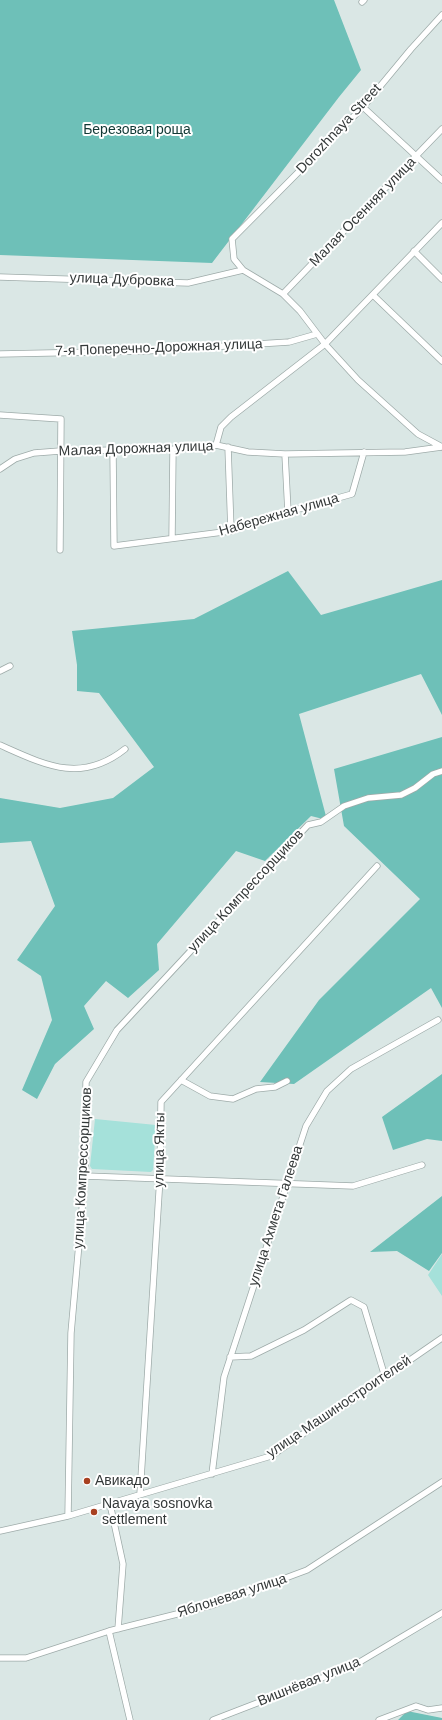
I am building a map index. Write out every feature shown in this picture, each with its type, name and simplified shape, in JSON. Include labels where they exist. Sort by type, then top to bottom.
[{"type":"street","name":"Dorozhnaya Street","points":[[243,270],[234,259],[232,239],[363,106],[442,15]]},
{"type":"street","points":[[363,106],[442,180]]},
{"type":"street","name":"Малая Осенняя улица","points":[[283,294],[442,129]]},
{"type":"street","points":[[216,445],[221,427],[231,417],[325,344],[442,223]]},
{"type":"street","points":[[414,251],[442,279]]},
{"type":"street","points":[[243,270],[283,294],[300,312],[325,344],[358,380],[418,434],[442,447]]},
{"type":"street","name":"улица Дубровка","points":[[0,277],[188,283],[243,270]]},
{"type":"street","points":[[372,295],[442,361]]},
{"type":"street","name":"7-я Поперечно-Дорожная улица","points":[[0,354],[146,351],[289,342],[317,334]]},
{"type":"street","points":[[0,415],[61,419],[60,550]]},
{"type":"street","name":"Малая Дорожная улица","points":[[0,469],[15,458],[34,453],[60,451],[173,449],[216,445],[248,452],[285,454],[405,452],[442,447]]},
{"type":"street","points":[[228,447],[231,531]]},
{"type":"street","points":[[172,538],[173,449]]},
{"type":"street","name":"Набережная улица","points":[[113,451],[114,546],[231,531],[288,512],[352,494],[364,452]]},
{"type":"street","points":[[285,454],[288,512]]},
{"type":"street","points":[[0,670],[10,666]]},
{"type":"street","points":[[0,746],[60,768],[76,769],[103,764],[125,749]]},
{"type":"street","name":"улица Компрессорщиков","points":[[68,1516],[71,1333],[85,1176],[86,1082],[117,1030],[308,825],[321,822],[344,806],[368,798],[401,795],[415,788],[433,774],[442,771]]},
{"type":"street","name":"улица Якты","points":[[140,1494],[160,1177],[161,1102],[377,866]]},
{"type":"street","name":"улица Ахмета Галеева","points":[[212,1474],[224,1377],[286,1183],[306,1126],[327,1091],[351,1070],[438,1020]]},
{"type":"street","points":[[181,1080],[210,1096],[233,1099],[256,1089],[275,1087],[287,1081]]},
{"type":"street","points":[[85,1176],[160,1177],[353,1186],[422,1165]]},
{"type":"street","points":[[230,1357],[251,1356],[304,1330],[351,1300],[364,1308],[385,1377]]},
{"type":"street","name":"улица Машиностроителей","points":[[0,1532],[68,1516],[271,1456],[442,1338]]},
{"type":"street","name":"Яблоневая улица","points":[[0,1658],[26,1658],[110,1631],[213,1605],[308,1570],[442,1482]]},
{"type":"street","points":[[110,1504],[123,1564],[118,1629]]},
{"type":"street","name":"Вишнёвая улица","points":[[213,1720],[353,1666],[442,1613]]},
{"type":"street","points":[[110,1631],[130,1720]]},
{"type":"street","points":[[379,1720],[416,1706],[428,1710],[442,1708]]},
{"type":"shaded area","points":[[95,1119],[156,1125],[153,1170],[151,1172],[92,1169],[90,1166]]},
{"type":"shaded area","points":[[442,1254],[442,1296],[428,1275]]},
{"type":"green space","name":"Березовая роща","points":[[0,0],[334,0],[361,70],[212,263],[0,255]]},
{"type":"green space","points":[[288,571],[321,615],[442,580],[442,715],[421,674],[299,714],[327,820],[311,816],[265,861],[236,851],[157,944],[159,970],[128,998],[106,981],[84,1006],[94,1029],[55,1064],[37,1099],[22,1090],[52,1020],[41,976],[17,960],[55,906],[31,841],[0,843],[0,798],[60,808],[113,798],[154,767],[99,693],[77,691],[77,665],[72,631],[194,619]]},
{"type":"green space","points":[[442,737],[442,1008],[431,988],[294,1084],[260,1082],[319,1000],[420,899],[344,826],[334,769]]},
{"type":"green space","points":[[442,1074],[442,1141],[427,1139],[393,1150],[382,1117]]},
{"type":"green space","points":[[442,1196],[442,1253],[429,1271],[397,1251],[370,1252]]},
{"type":"green space","points":[[407,1711],[442,1718],[442,1720],[398,1720]]},
{"type":"place","name":"Авикадо","points":[[87,1481]]},
{"type":"place","name":"Navaya sosnovka settlement","points":[[94,1512]]}]
